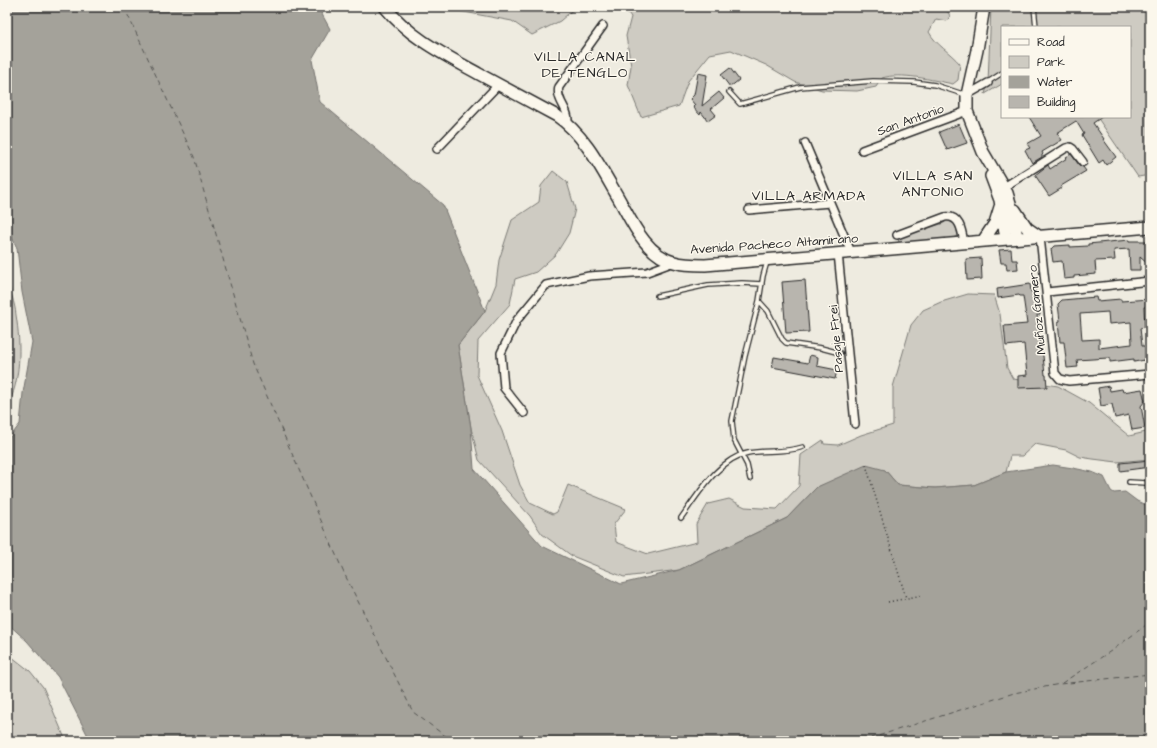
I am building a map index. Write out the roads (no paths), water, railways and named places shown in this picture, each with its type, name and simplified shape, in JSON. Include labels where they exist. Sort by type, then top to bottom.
[{"type":"main road","name":"Avenida Pacheco Altamirano","points":[[385,7],[392,16],[419,39],[433,48],[557,116],[568,124],[582,140],[594,158],[639,236],[656,252],[674,262],[705,265],[1040,237],[1150,226]]},
{"type":"main road","points":[[984,7],[977,50],[967,95],[967,111],[987,160],[990,174],[1005,200],[1024,225],[1040,237]]},
{"type":"main road","points":[[987,160],[1004,187],[1011,239]]},
{"type":"main road","points":[[983,241],[995,223],[999,210],[1005,200]]},
{"type":"street","points":[[568,124],[569,118],[558,94],[559,87],[603,26]]},
{"type":"street","points":[[967,95],[988,83]]},
{"type":"street","points":[[437,149],[499,84]]},
{"type":"street","name":"San Antonio","points":[[862,150],[967,111]]},
{"type":"street","points":[[805,144],[851,252]]},
{"type":"street","points":[[1004,187],[1070,147],[1083,162]]},
{"type":"street","points":[[749,210],[830,203]]},
{"type":"street","points":[[898,235],[945,217],[950,217],[959,223],[964,243]]},
{"type":"street","name":"Muñoz Gamero","points":[[1040,237],[1047,292],[1054,373],[1060,379],[1069,381],[1150,374]]},
{"type":"street","name":"Pasaje Frei","points":[[838,253],[855,424]]},
{"type":"street","points":[[524,413],[504,388],[501,353],[517,320],[546,285],[588,276],[647,272],[674,262]]},
{"type":"street","points":[[1047,292],[1150,281]]},
{"type":"lane","points":[[1034,7],[1036,26]]},
{"type":"lane","points":[[988,83],[1001,74]]},
{"type":"lane","points":[[729,92],[740,104],[800,87],[873,81],[914,82],[935,85],[967,95]]},
{"type":"lane","points":[[750,479],[747,465],[734,440],[732,421],[745,356],[768,260]]},
{"type":"lane","points":[[657,296],[708,285],[736,283],[762,284]]},
{"type":"lane","points":[[759,300],[768,311],[782,339],[786,343],[821,348],[840,354]]},
{"type":"lane","points":[[681,518],[709,480],[734,457],[742,454],[791,450],[803,447]]},
{"type":"lane","points":[[1129,482],[1146,483],[1150,485]]},
{"type":"water","points":[[7,7],[318,7],[330,29],[312,60],[320,102],[443,205],[485,311],[458,345],[471,428],[474,469],[542,546],[621,584],[679,570],[787,518],[817,487],[866,465],[885,470],[898,485],[935,488],[974,485],[1006,472],[1053,465],[1092,472],[1104,477],[1111,491],[1114,493],[1125,492],[1137,501],[1150,507],[1150,741],[88,741],[87,734],[58,677],[27,641],[7,623],[7,441],[20,424],[23,393],[32,342],[22,292],[17,248],[7,227]]},
{"type":"district","name":"VILLA CANAL DE TENGLO","points":[[585,64]]},
{"type":"district","name":"VILLA SAN ANTONIO","points":[[933,184]]},
{"type":"district","name":"VILLA ARMADA","points":[[809,195]]}]
